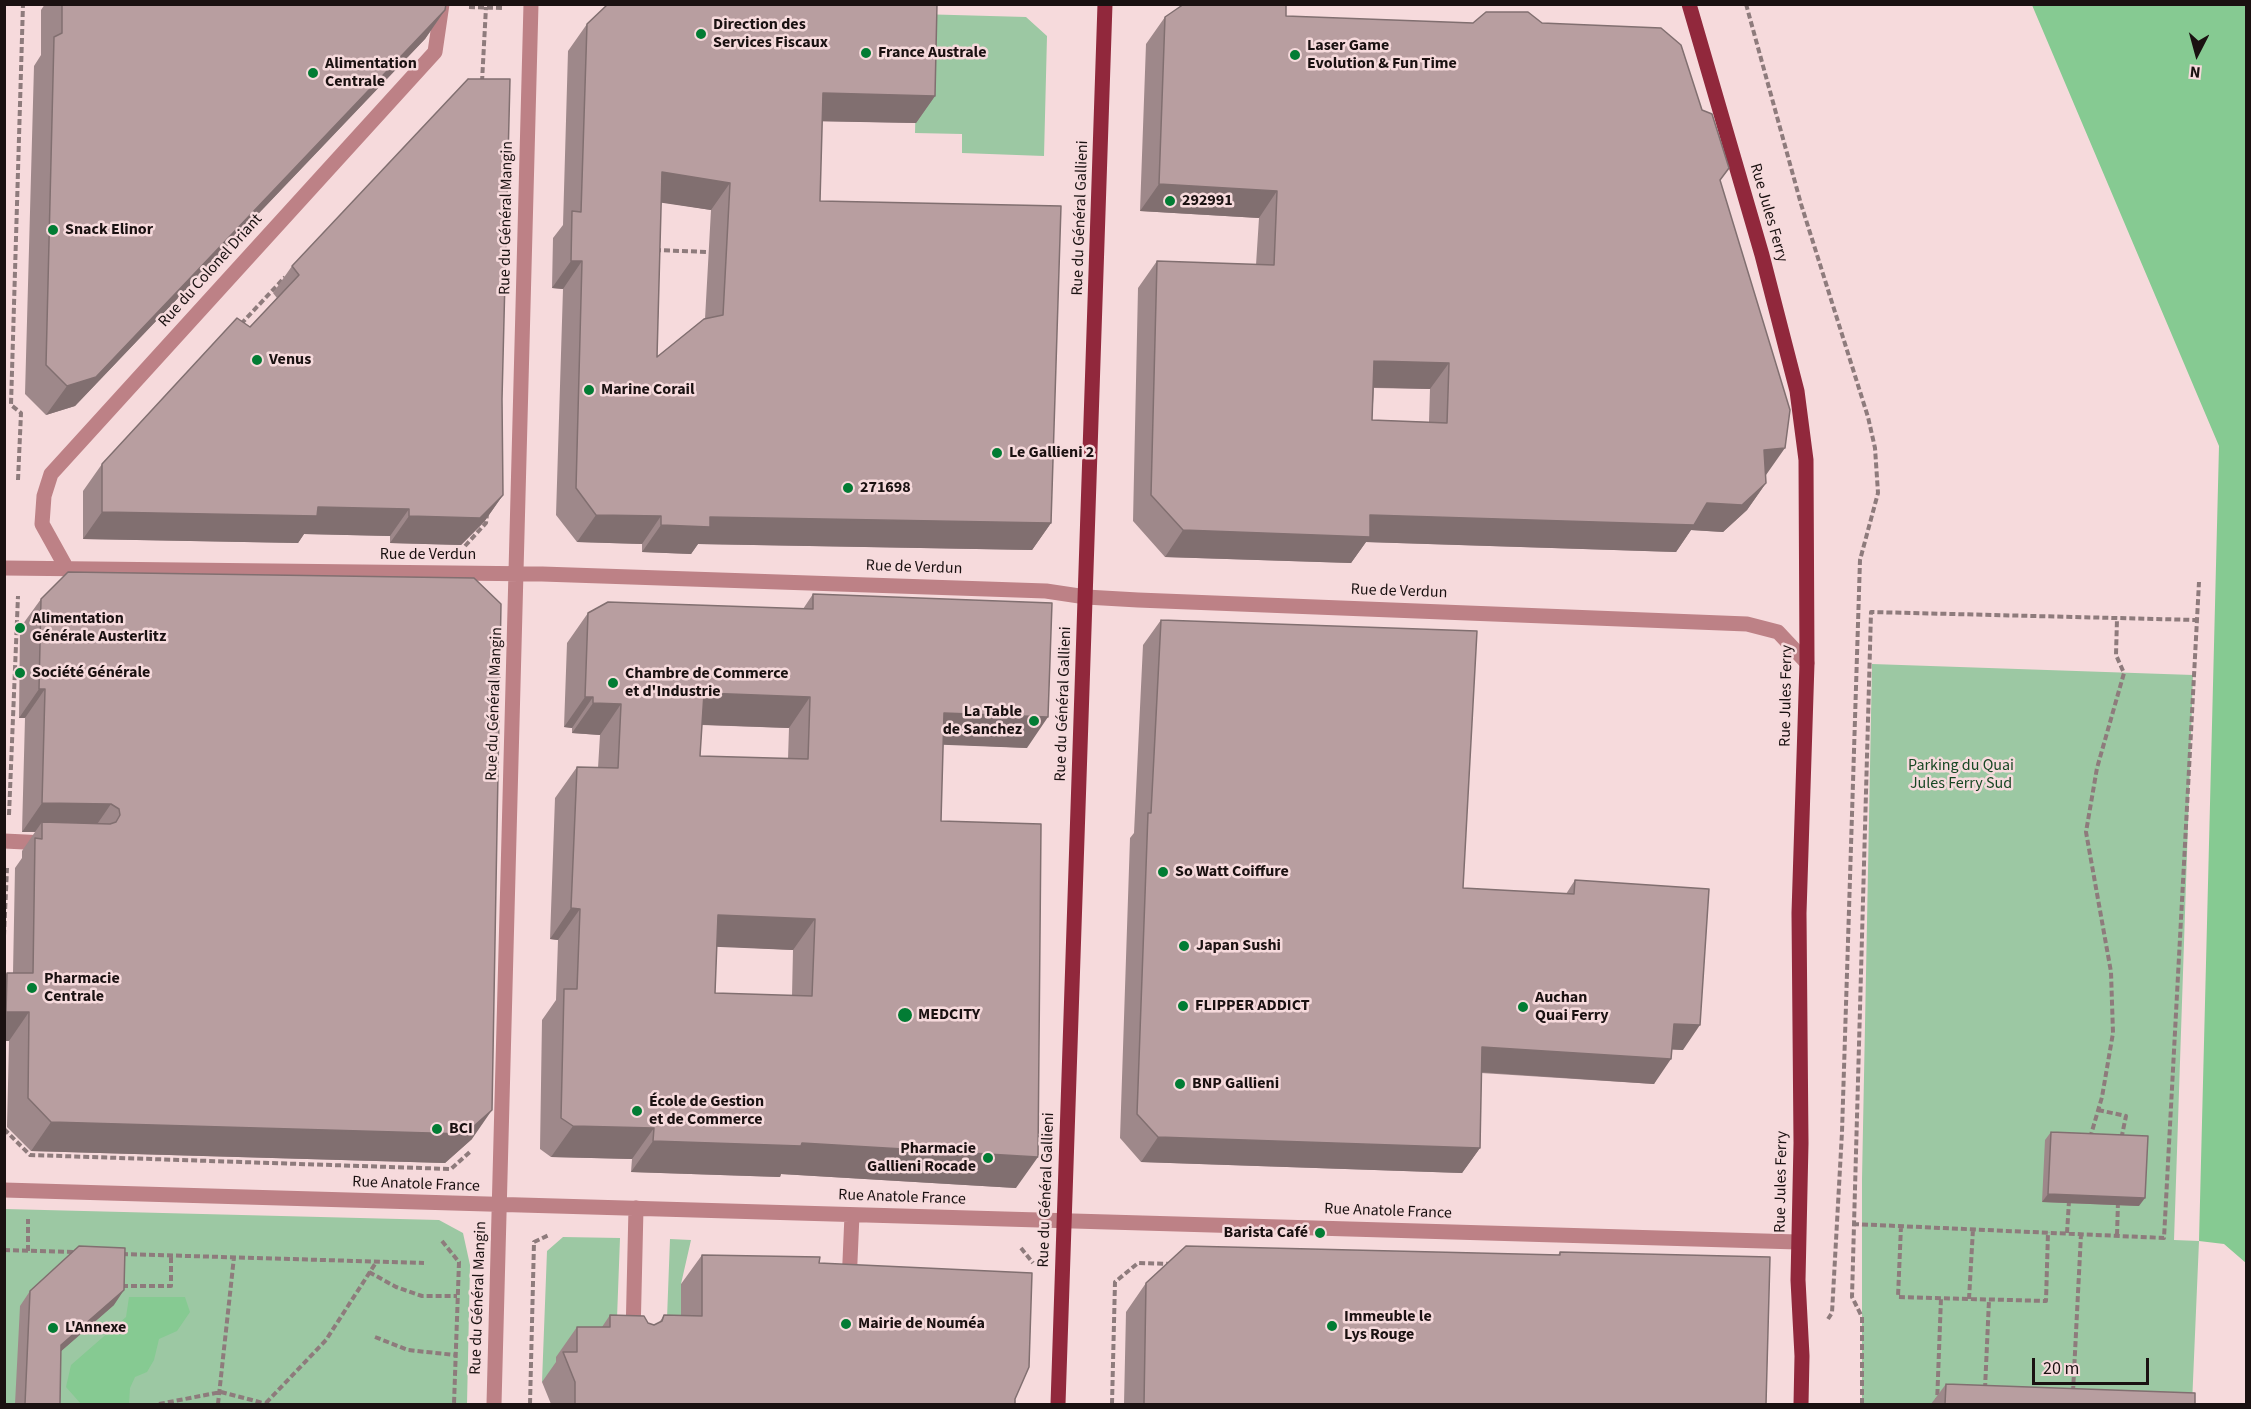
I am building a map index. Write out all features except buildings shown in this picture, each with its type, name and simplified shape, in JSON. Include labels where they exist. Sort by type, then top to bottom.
[{"type":"main road","name":"Rue du Général Gallieni","points":[[1058,1404],[1105,4]]},
{"type":"main road","name":"Rue Jules Ferry","points":[[1689,4],[1762,255],[1797,391],[1806,460],[1807,663],[1799,913],[1801,1143],[1798,1242],[1801,1404]]},
{"type":"street","name":"Rue du Colonel Driant","points":[[67,569],[42,524],[44,496],[51,474],[435,52],[442,4]]},
{"type":"street","name":"Rue du Général Mangin","points":[[494,1404],[531,4]]},
{"type":"street","name":"Rue de Verdun","points":[[4,568],[517,574],[1046,591],[1086,597],[1747,624],[1778,632],[1807,663]]},
{"type":"street","points":[[6,841],[67,843]]},
{"type":"street","name":"Rue Anatole France","points":[[4,1190],[1798,1242]]},
{"type":"street","points":[[633,1345],[636,1208]]},
{"type":"street","points":[[849,1284],[852,1215]]},
{"type":"path","points":[[17,490],[21,413],[11,405],[23,4]]},
{"type":"path","points":[[466,8],[506,8]]},
{"type":"path","points":[[481,90],[486,8]]},
{"type":"path","points":[[653,250],[709,252]]},
{"type":"path","points":[[237,329],[285,276]]},
{"type":"path","points":[[455,548],[463,548],[486,523],[487,512]]},
{"type":"path","points":[[1853,1224],[2164,1238],[2199,582]]},
{"type":"path","points":[[4,936],[17,596],[24,596]]},
{"type":"path","points":[[1862,1404],[1862,1317],[1851,1297],[1871,612],[2197,620]]},
{"type":"path","points":[[2087,1142],[2098,1110],[2113,1033],[2112,982],[2086,832],[2097,768],[2124,673],[2116,656],[2117,619]]},
{"type":"path","points":[[2098,1110],[2126,1116],[2120,1151]]},
{"type":"path","points":[[4,1129],[30,1155],[254,1164],[451,1169],[477,1146]]},
{"type":"path","points":[[254,1158],[254,1164]]},
{"type":"path","points":[[2067,1233],[2069,1196]]},
{"type":"path","points":[[2117,1235],[2118,1197]]},
{"type":"path","points":[[28,1214],[28,1251]]},
{"type":"path","points":[[1901,1226],[1898,1297],[2046,1301],[2048,1232]]},
{"type":"path","points":[[1969,1299],[1973,1229]]},
{"type":"path","points":[[530,1404],[534,1242],[555,1233]]},
{"type":"path","points":[[2073,1393],[2081,1234]]},
{"type":"path","points":[[442,1241],[459,1262],[453,1404]]},
{"type":"path","points":[[1017,1244],[1033,1263],[1033,1274]]},
{"type":"path","points":[[4,1250],[86,1252]]},
{"type":"path","points":[[121,1264],[121,1254],[424,1263]]},
{"type":"path","points":[[122,1286],[171,1286],[171,1255]]},
{"type":"path","points":[[218,1404],[234,1257]]},
{"type":"path","points":[[159,1404],[221,1392],[267,1404],[326,1340],[377,1261]]},
{"type":"path","points":[[1112,1404],[1115,1282],[1138,1263],[1173,1264]]},
{"type":"path","points":[[369,1272],[396,1287],[422,1296],[457,1296]]},
{"type":"path","points":[[121,1275],[121,1296]]},
{"type":"path","points":[[1937,1404],[1941,1298]]},
{"type":"path","points":[[1985,1393],[1989,1300]]},
{"type":"path","points":[[375,1337],[408,1350],[455,1355]]},
{"type":"green space","points":[[918,14],[1026,17],[1047,36],[1044,156],[962,153],[962,134],[915,133]]},
{"type":"green space","name":"Parking du Quai Jules Ferry Sud","points":[[1872,664],[2193,675],[2174,1240],[2199,1241],[2192,1404],[1862,1404],[1862,1179]]},
{"type":"green space","points":[[5,1209],[439,1220],[463,1233],[470,1265],[467,1404],[5,1404]]},
{"type":"green space","points":[[563,1237],[620,1238],[616,1345],[556,1382],[542,1382],[547,1251]]},
{"type":"green space","points":[[670,1239],[691,1240],[681,1284],[681,1345],[666,1345]]},
{"type":"shaded area","points":[[2032,5],[2246,5],[2246,1263],[2224,1244],[2199,1241],[2219,446]]},
{"type":"shaded area","points":[[129,1297],[185,1297],[190,1312],[177,1331],[159,1339],[154,1360],[147,1372],[135,1377],[130,1388],[129,1404],[81,1404],[66,1387],[71,1365],[126,1317]]},
{"type":"place","name":"Direction des Services Fiscaux","points":[[701,34]]},
{"type":"place","name":"France Australe","points":[[866,53]]},
{"type":"place","name":"Laser Game Evolution & Fun Time","points":[[1295,55]]},
{"type":"place","name":"Alimentation Centrale","points":[[313,73]]},
{"type":"place","name":"292991","points":[[1170,201]]},
{"type":"place","name":"Snack Elinor","points":[[53,230]]},
{"type":"place","name":"Venus","points":[[257,360]]},
{"type":"place","name":"Marine Corail","points":[[589,390]]},
{"type":"place","name":"Le Gallieni 2","points":[[997,453]]},
{"type":"place","name":"271698","points":[[848,488]]},
{"type":"place","name":"Alimentation Générale Austerlitz","points":[[20,628]]},
{"type":"place","name":"Société Générale","points":[[20,673]]},
{"type":"place","name":"Chambre de Commerce et d'Industrie","points":[[613,683]]},
{"type":"place","name":"La Table de Sanchez","points":[[1034,721]]},
{"type":"place","name":"So Watt Coiffure","points":[[1163,872]]},
{"type":"place","name":"Japan Sushi","points":[[1184,946]]},
{"type":"place","name":"Pharmacie Centrale","points":[[32,988]]},
{"type":"place","name":"FLIPPER ADDICT","points":[[1183,1006]]},
{"type":"place","name":"Auchan Quai Ferry","points":[[1523,1007]]},
{"type":"place","name":"MEDCITY","points":[[905,1015]]},
{"type":"place","name":"BNP Gallieni","points":[[1180,1084]]},
{"type":"place","name":"École de Gestion et de Commerce","points":[[637,1111]]},
{"type":"place","name":"BCI","points":[[437,1129]]},
{"type":"place","name":"Pharmacie Gallieni Rocade","points":[[988,1158]]},
{"type":"place","name":"Barista Café","points":[[1320,1233]]},
{"type":"place","name":"Mairie de Nouméa","points":[[846,1324]]},
{"type":"place","name":"Immeuble le Lys Rouge","points":[[1332,1326]]},
{"type":"place","name":"L'Annexe","points":[[53,1328]]}]
